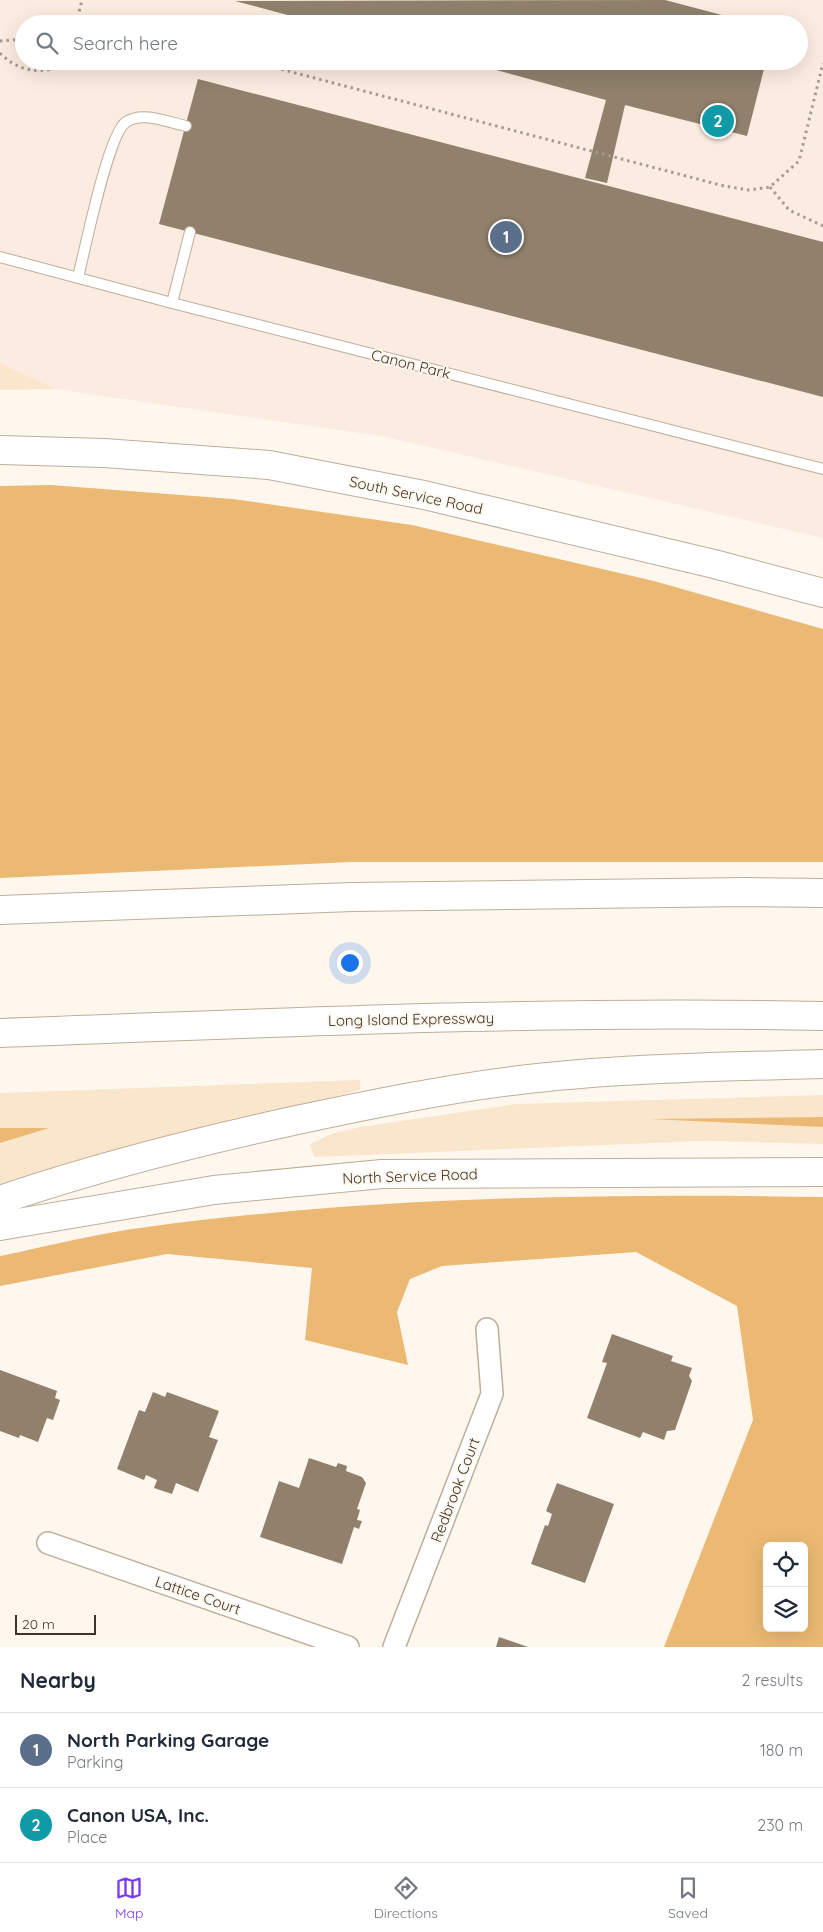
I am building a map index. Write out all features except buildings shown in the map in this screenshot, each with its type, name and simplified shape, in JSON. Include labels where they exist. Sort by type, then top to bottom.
[{"type":"main road","name":"South Service Road","points":[[0,450],[104,453],[269,465],[433,497],[714,564],[823,593]]},
{"type":"main road","points":[[0,910],[352,897],[747,892],[823,893]]},
{"type":"main road","name":"Long Island Expressway","points":[[0,1033],[354,1020],[746,1014],[823,1016]]},
{"type":"main road","points":[[0,1200],[65,1178],[212,1139],[355,1108],[502,1083],[689,1068],[823,1064]]},
{"type":"main road","name":"North Service Road","points":[[0,1226],[214,1190],[382,1174],[823,1172]]},
{"type":"street","name":"Redbrook Court","points":[[394,1647],[492,1394],[487,1329]]},
{"type":"street","name":"Lattice Court","points":[[48,1543],[348,1647]]},
{"type":"lane","points":[[78,276],[112,143],[125,123],[143,116],[186,126]]},
{"type":"lane","points":[[172,303],[190,232]]},
{"type":"lane","name":"Canon Park","points":[[0,257],[78,276],[172,303],[823,469]]},
{"type":"path","points":[[78,15],[82,0]]},
{"type":"path","points":[[0,41],[15,40]]},
{"type":"path","points":[[0,54],[9,63],[15,65]]},
{"type":"path","points":[[284,70],[724,186],[749,190],[770,188],[799,161],[823,63]]},
{"type":"path","points":[[30,70],[36,72],[53,70]]},
{"type":"path","points":[[770,188],[789,210],[823,226]]},
{"type":"shaded area","points":[[0,0],[823,0],[823,538],[381,436],[55,389],[0,390]]},
{"type":"shaded area","points":[[0,363],[55,389],[0,390]]},
{"type":"shaded area","points":[[51,485],[233,499],[412,525],[654,581],[823,629],[823,862],[351,862],[0,878],[0,486]]},
{"type":"shaded area","points":[[360,1080],[360,1090],[0,1186],[0,1093]]},
{"type":"shaded area","points":[[823,1095],[823,1144],[704,1141],[314,1157],[310,1144],[334,1133],[360,1127],[516,1104]]},
{"type":"shaded area","points":[[823,1117],[823,1127],[649,1119]]},
{"type":"shaded area","points":[[0,1128],[49,1128],[0,1143]]},
{"type":"shaded area","points":[[654,1196],[823,1197],[823,1647],[664,1647],[753,1420],[737,1306],[636,1252],[442,1266],[410,1279],[397,1312],[408,1365],[305,1340],[312,1268],[167,1254],[0,1286],[0,1256],[92,1236],[147,1227],[315,1209],[400,1203],[484,1199]]},
{"type":"place","name":"Canon USA, Inc.","points":[[718,121]]},
{"type":"place","name":"North Parking Garage","points":[[506,237]]}]
